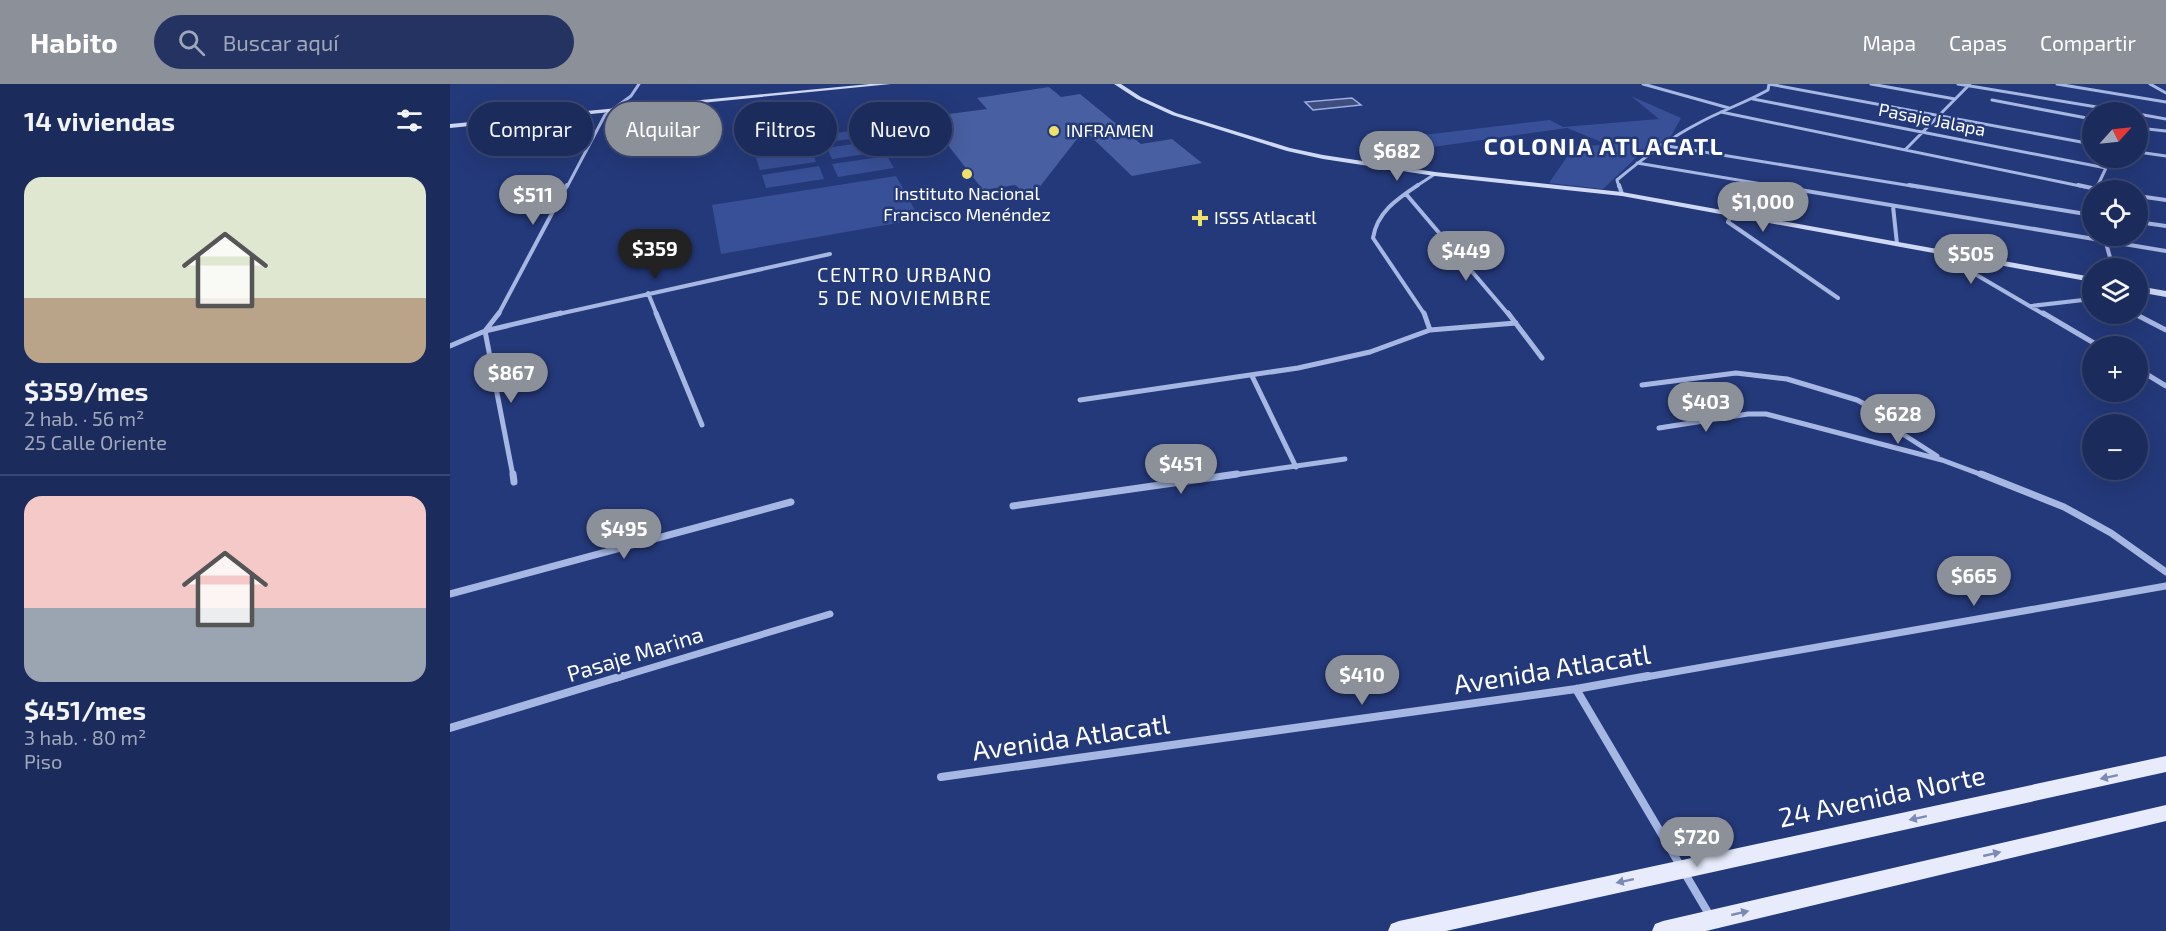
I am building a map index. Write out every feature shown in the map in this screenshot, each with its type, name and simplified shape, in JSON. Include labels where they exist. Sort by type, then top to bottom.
[{"type":"main road","name":"24 Avenida Norte","points":[[1399,931],[2166,764]]},
{"type":"main road","points":[[1663,931],[2166,813]]},
{"type":"street","points":[[622,102],[631,96],[639,84]]},
{"type":"street","points":[[687,102],[888,84]]},
{"type":"street","points":[[1117,84],[1139,98],[1174,114],[1289,150],[1363,165],[1622,194],[2082,278]]},
{"type":"street","points":[[1643,84],[1730,108]]},
{"type":"street","points":[[1622,194],[1617,180],[1660,145],[1721,112],[1753,99],[1768,90],[1769,84],[2082,142]]},
{"type":"street","points":[[1871,84],[1955,99]]},
{"type":"street","points":[[1958,84],[2082,104]]},
{"type":"street","points":[[2057,84],[2166,102]]},
{"type":"street","points":[[2149,84],[2166,93]]},
{"type":"street","points":[[1905,150],[1969,85]]},
{"type":"street","name":"Pasaje Jalapa","points":[[1753,99],[2082,163]]},
{"type":"street","points":[[1992,100],[2082,117]]},
{"type":"street","points":[[450,126],[605,110]]},
{"type":"street","points":[[1721,112],[2082,187]]},
{"type":"street","points":[[514,482],[485,331],[499,313],[605,115]]},
{"type":"street","points":[[2148,116],[2166,119]]},
{"type":"street","points":[[2148,129],[2166,131]]},
{"type":"street","points":[[1660,145],[2082,213]]},
{"type":"street","points":[[2148,153],[2166,156]]},
{"type":"street","points":[[1637,163],[2082,237]]},
{"type":"street","points":[[2101,180],[2106,168]]},
{"type":"street","points":[[1430,330],[1426,316],[1373,238],[1375,221],[1406,194],[1435,174]]},
{"type":"street","points":[[1406,194],[1516,323],[1542,358]]},
{"type":"street","points":[[2148,197],[2166,200]]},
{"type":"street","points":[[1893,206],[1897,244]]},
{"type":"street","points":[[1732,214],[1728,222],[1838,298]]},
{"type":"street","points":[[2148,223],[2166,226]]},
{"type":"street","points":[[2136,246],[2166,251]]},
{"type":"street","points":[[450,346],[485,331],[830,254]]},
{"type":"street","points":[[1953,255],[1963,267],[2082,336]]},
{"type":"street","points":[[2148,291],[2166,294]]},
{"type":"street","points":[[648,293],[702,425]]},
{"type":"street","points":[[2030,306],[2082,300]]},
{"type":"street","points":[[2148,321],[2166,330]]},
{"type":"street","points":[[1080,400],[1252,376],[1372,352],[1430,330],[1516,323]]},
{"type":"street","points":[[1642,385],[1736,373],[1787,379],[1864,403],[1912,441],[1942,460]]},
{"type":"street","points":[[2148,375],[2166,386]]},
{"type":"street","points":[[1252,376],[1296,467]]},
{"type":"street","points":[[1659,428],[1748,414],[1766,414],[1942,460],[2064,507],[2111,533],[2166,572]]},
{"type":"street","points":[[1013,506],[1346,459]]},
{"type":"street","points":[[450,594],[791,502]]},
{"type":"street","name":"Avenida Atlacatl","points":[[941,777],[1576,689],[2166,586]]},
{"type":"street","name":"Pasaje Marina","points":[[450,728],[830,614]]},
{"type":"street","points":[[1576,689],[1712,920]]},
{"type":"shaded area","points":[[1631,96],[1681,118],[1671,136],[1639,155],[1603,189],[1549,183],[1569,154],[1545,135],[1562,146],[1609,145],[1567,128],[1433,147],[1415,136],[1550,120],[1563,127],[1659,119]]},
{"type":"shaded area","points":[[1352,98],[1361,105],[1313,110],[1305,102]]},
{"type":"shaded area","points":[[849,131],[849,139],[837,141],[837,133]]},
{"type":"shaded area","points":[[849,145],[849,156],[852,156],[832,159],[831,156],[837,156],[837,146]]},
{"type":"shaded area","points":[[814,156],[816,162],[760,170],[756,158]]},
{"type":"shaded area","points":[[887,156],[894,168],[838,177],[832,164]]},
{"type":"shaded area","points":[[819,166],[824,179],[766,188],[762,175]]},
{"type":"shaded area","points":[[896,176],[920,219],[721,254],[712,205]]},
{"type":"building","points":[[1049,87],[1061,97],[1080,94],[1141,144],[1172,139],[1202,163],[1132,176],[1084,130],[1031,198],[1015,185],[983,190],[952,150],[952,114],[987,109],[977,98]]},
{"type":"place","name":"INFRAMEN","points":[[1054,131]]},
{"type":"place","name":"Instituto Nacional Francisco Menéndez","points":[[967,174]]},
{"type":"place","name":"ISSS Atlacatl","points":[[1200,218]]},
{"type":"district","name":"COLONIA ATLACATL","points":[[1604,147]]},
{"type":"district","name":"CENTRO URBANO 5 DE NOVIEMBRE","points":[[905,286]]}]
